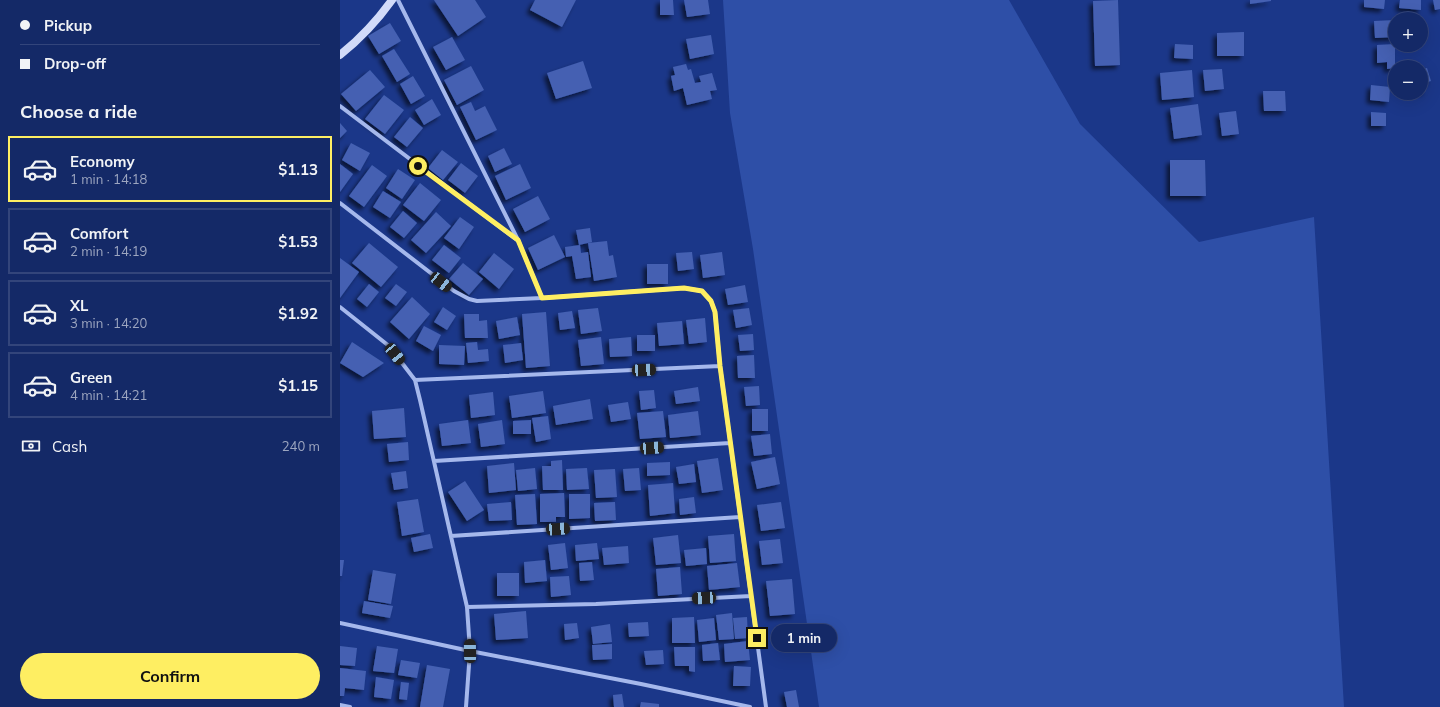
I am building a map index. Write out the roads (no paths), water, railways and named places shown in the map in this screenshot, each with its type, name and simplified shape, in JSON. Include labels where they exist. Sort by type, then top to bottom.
[{"type":"main road","points":[[340,55],[362,37],[381,16],[392,0]]},
{"type":"street","points":[[398,0],[518,240],[542,298]]},
{"type":"street","points":[[340,106],[518,240]]},
{"type":"street","points":[[340,203],[454,291],[477,301],[684,288],[702,291],[711,301],[715,312],[720,366],[766,707]]},
{"type":"street","points":[[340,308],[388,346],[415,380],[467,607],[470,628],[470,651],[466,707]]},
{"type":"street","points":[[415,380],[720,366]]},
{"type":"street","points":[[434,461],[730,443]]},
{"type":"street","points":[[451,536],[740,516]]},
{"type":"street","points":[[467,607],[596,604],[751,596]]},
{"type":"street","points":[[340,622],[470,651],[750,707]]},
{"type":"street","points":[[340,705],[350,707]]}]
